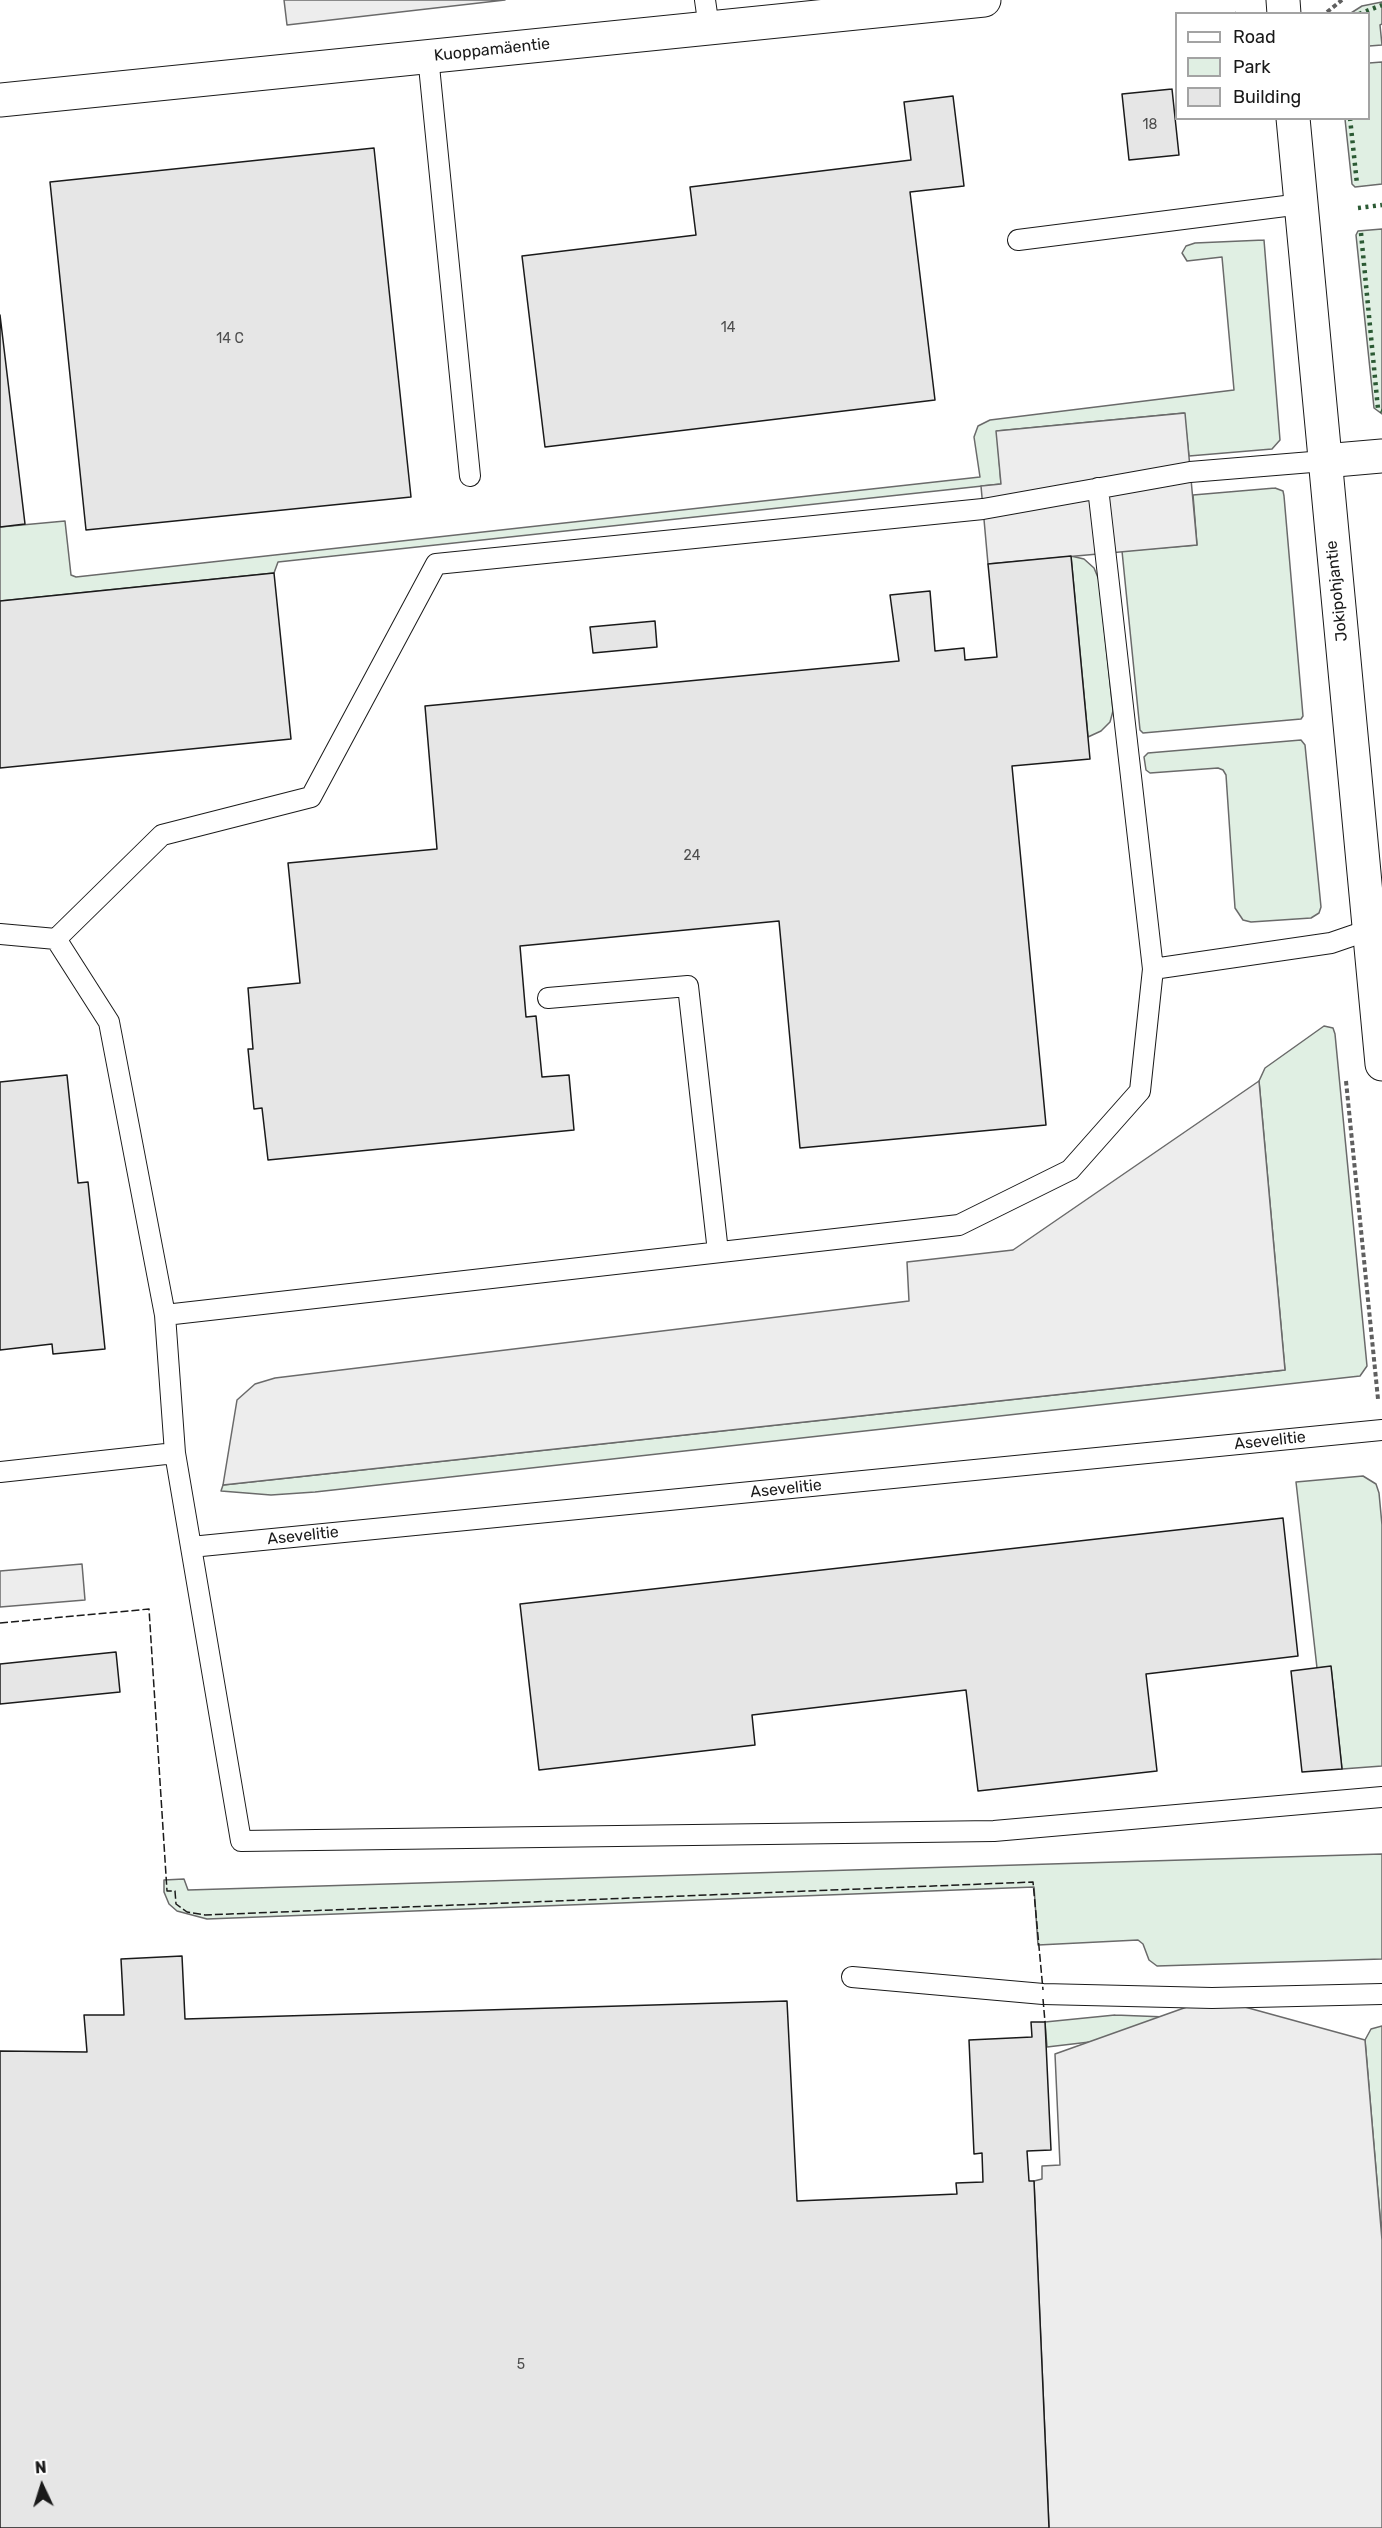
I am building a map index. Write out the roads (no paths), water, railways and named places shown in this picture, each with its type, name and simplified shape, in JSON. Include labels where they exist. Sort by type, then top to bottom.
[{"type":"street","name":"Kuoppamäentie","points":[[0,100],[428,56],[707,14],[984,0]]},
{"type":"street","name":"Jokipohjantie","points":[[1293,120],[1324,461],[1376,930],[1382,1064]]},
{"type":"street","points":[[1324,461],[1382,456]]},
{"type":"lane","points":[[428,56],[470,476]]},
{"type":"lane","points":[[1018,240],[1301,204]]},
{"type":"lane","points":[[0,934],[56,939],[162,835],[311,797],[436,564],[983,509],[1190,472],[1324,461]]},
{"type":"lane","points":[[165,1315],[959,1225],[1070,1170],[1140,1091],[1153,969],[1098,488]]},
{"type":"lane","points":[[1153,969],[1332,943],[1376,930]]},
{"type":"lane","points":[[56,939],[109,1022],[165,1315],[175,1453],[241,1841],[994,1832],[1382,1797]]},
{"type":"lane","points":[[548,998],[688,987],[718,1252]]},
{"type":"lane","name":"Asevelitie","points":[[191,1547],[1382,1430]]},
{"type":"lane","points":[[0,1472],[175,1453]]},
{"type":"lane","points":[[852,1977],[1043,1994],[1212,1998],[1382,1994]]}]
